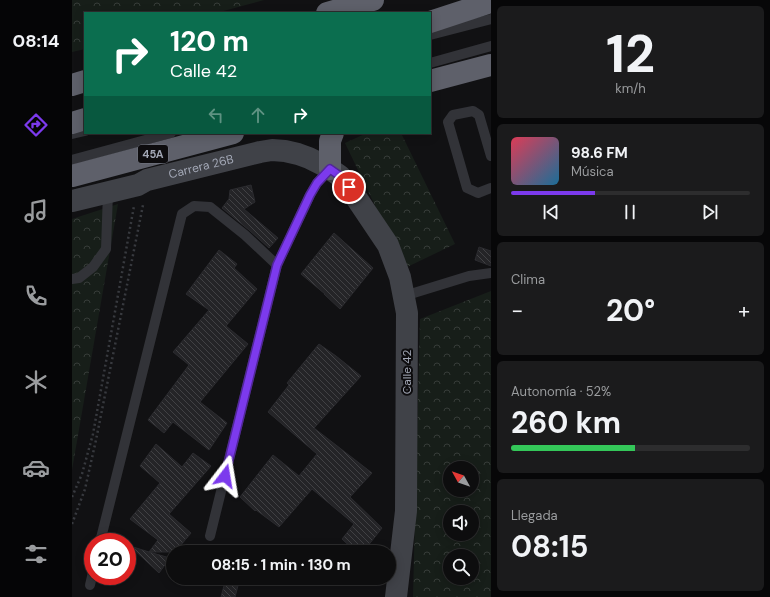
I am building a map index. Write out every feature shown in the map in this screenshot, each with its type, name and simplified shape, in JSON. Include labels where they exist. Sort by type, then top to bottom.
[{"type":"highway","points":[[331,12],[373,0]]},
{"type":"highway","points":[[431,22],[491,2]]},
{"type":"highway","points":[[431,81],[491,64]]},
{"type":"highway","points":[[72,85],[84,81]]},
{"type":"highway","points":[[72,123],[84,120]]},
{"type":"highway","name":"45A","points":[[72,176],[229,134]]},
{"type":"highway","points":[[330,169],[330,141],[333,134]]},
{"type":"street","name":"Carrera 26B","points":[[72,201],[272,150],[298,154],[330,169]]},
{"type":"street","name":"Calle 42","points":[[330,169],[340,176],[349,187],[388,245],[400,277],[408,313],[406,511],[396,597]]},
{"type":"lane","points":[[431,35],[491,19]]},
{"type":"lane","points":[[431,63],[491,46]]},
{"type":"lane","points":[[491,156],[478,115],[473,111],[453,114],[448,122],[467,188],[478,193],[491,188]]},
{"type":"lane","points":[[72,134],[84,131]]},
{"type":"lane","points":[[72,160],[167,134]]},
{"type":"lane","points":[[210,536],[277,265],[310,195],[317,183],[330,169]]},
{"type":"lane","points":[[72,279],[79,278],[93,267],[106,249],[108,192]]},
{"type":"lane","points":[[102,533],[182,214],[194,206],[210,207],[245,235],[277,265]]},
{"type":"lane","points":[[404,296],[469,276],[491,273]]},
{"type":"path","points":[[72,497],[82,474],[93,434],[143,183]]},
{"type":"path","points":[[72,524],[85,489],[96,440],[143,183]]},
{"type":"green space","points":[[72,0],[264,0],[220,12],[84,12],[84,49],[72,52]]},
{"type":"green space","points":[[365,134],[401,134],[455,244],[405,268],[345,143]]},
{"type":"green space","points":[[118,204],[72,470],[72,219]]},
{"type":"green space","points":[[491,291],[491,597],[413,597],[420,319]]},
{"type":"building","points":[[251,185],[255,202],[244,209],[278,238],[269,248],[222,208],[229,199],[230,190]]},
{"type":"building","points":[[334,233],[373,268],[340,309],[301,274]]},
{"type":"building","points":[[479,247],[491,251],[491,266],[475,260]]},
{"type":"building","points":[[219,250],[237,264],[234,268],[257,289],[226,326],[248,344],[200,402],[227,423],[209,450],[173,422],[164,433],[148,420],[189,365],[173,352],[209,310],[186,294]]},
{"type":"building","points":[[319,344],[361,376],[314,428],[372,473],[350,497],[382,528],[369,545],[348,545],[342,539],[354,524],[312,489],[279,527],[256,510],[255,511],[240,497],[273,455],[299,476],[317,454],[268,412],[289,385],[287,383]]},
{"type":"building","points":[[156,444],[182,467],[193,453],[211,466],[169,514],[191,533],[181,545],[166,545],[166,552],[149,552],[158,540],[130,519],[160,483],[140,466]]},
{"type":"building","points":[[136,548],[166,557],[166,563],[159,573],[136,552]]},
{"type":"building","points":[[224,585],[238,585],[235,597],[221,597]]},
{"type":"route","points":[[225,476],[277,265],[317,183],[330,169],[340,176],[349,187]]}]
